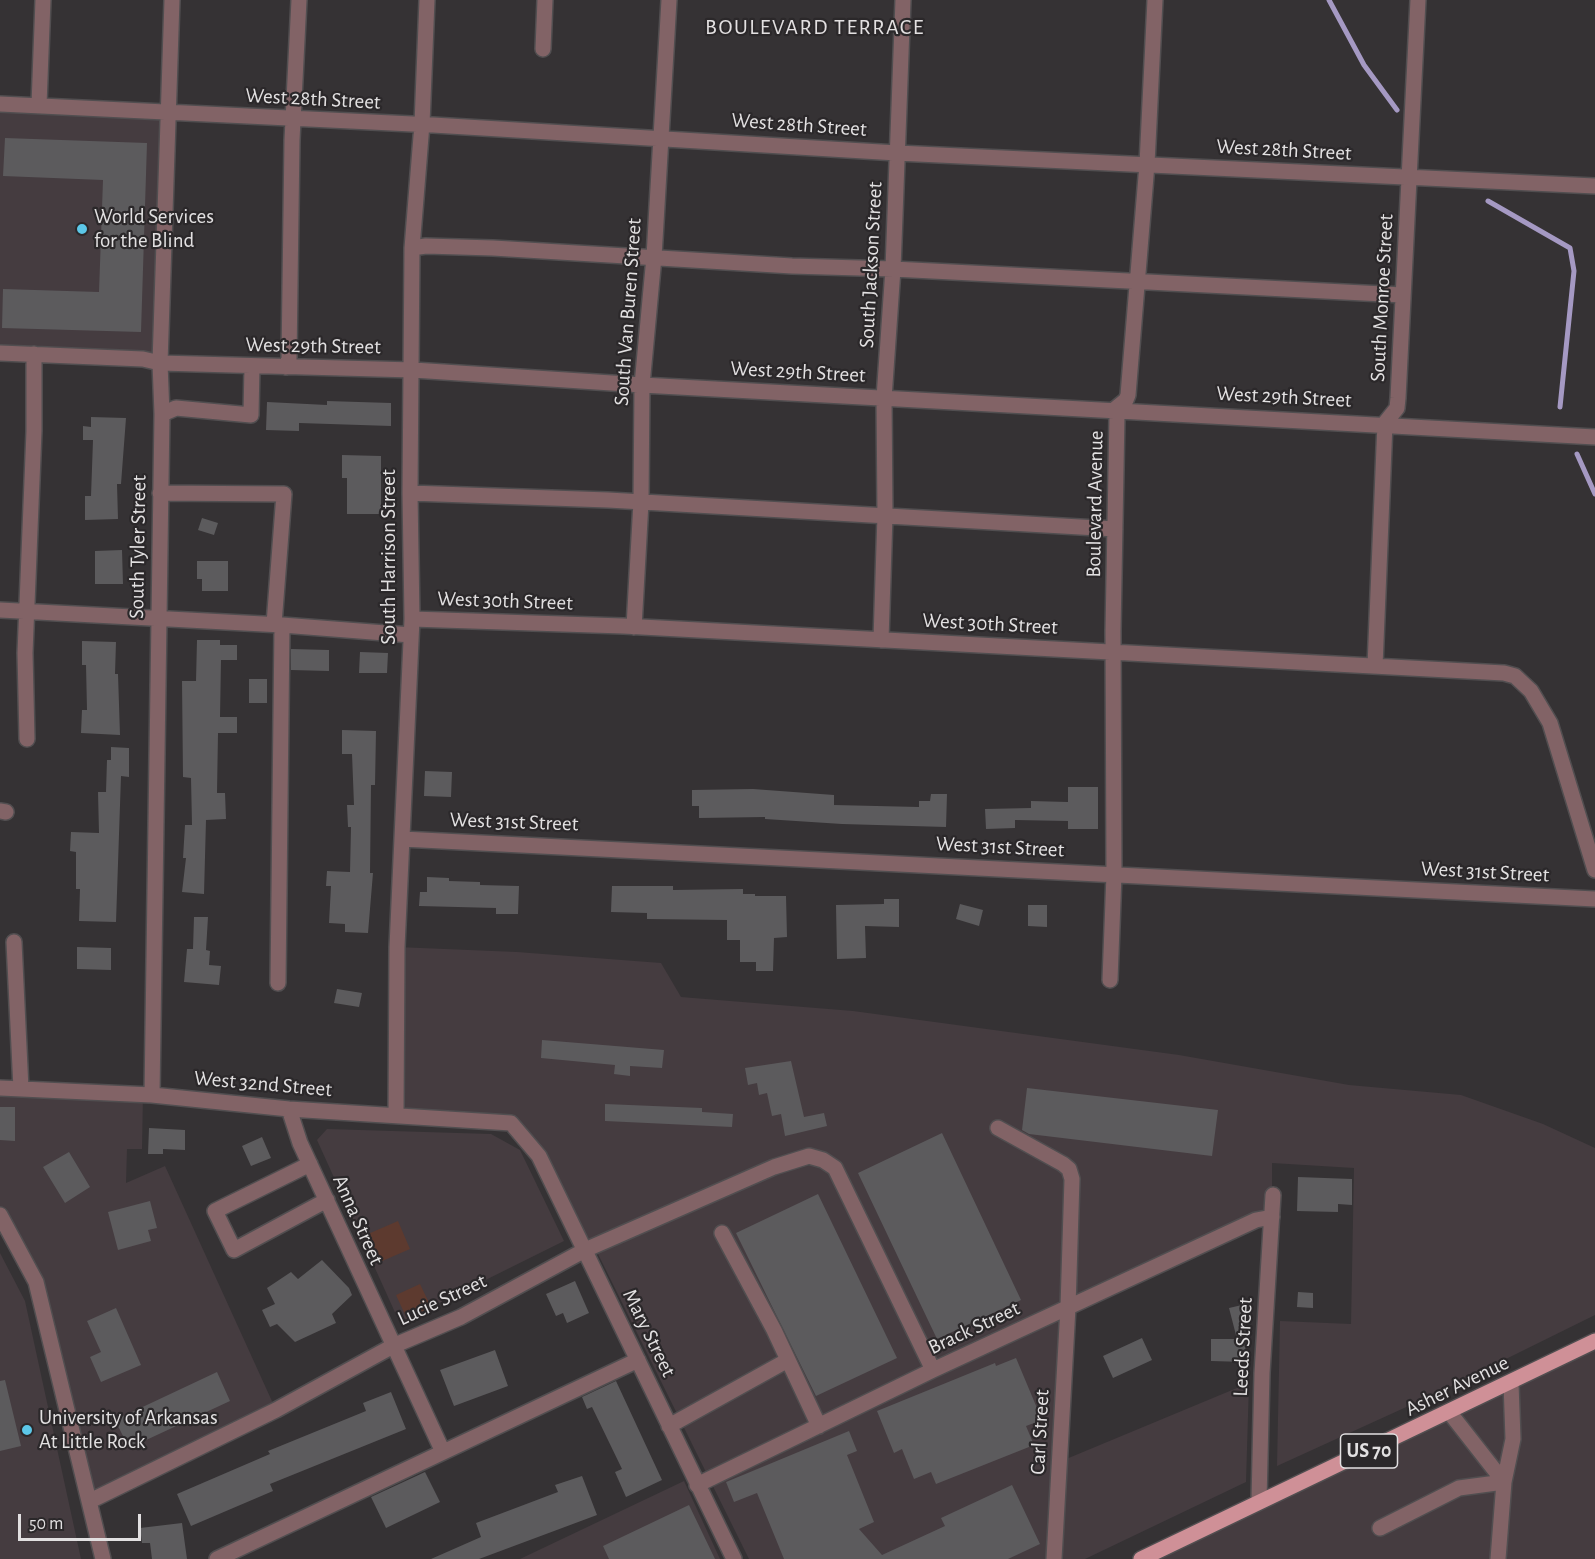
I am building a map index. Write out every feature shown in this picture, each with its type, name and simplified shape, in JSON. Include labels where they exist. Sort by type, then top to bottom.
[{"type":"main road","name":"Asher Avenue","points":[[1141,1559],[1259,1501],[1450,1413],[1595,1341]]},
{"type":"street","points":[[39,105],[43,0]]},
{"type":"street","name":"South Tyler Street","points":[[152,1095],[162,414],[160,363],[172,0]]},
{"type":"street","points":[[286,367],[289,359],[290,206],[299,0]]},
{"type":"street","name":"South Harrison Street","points":[[396,1114],[394,1038],[412,619],[410,493],[413,370],[412,248],[422,124],[427,0]]},
{"type":"street","points":[[543,49],[545,0]]},
{"type":"street","name":"South Van Buren Street","points":[[634,627],[641,502],[642,385],[654,257],[669,0]]},
{"type":"street","name":"South Jackson Street","points":[[880,640],[885,515],[884,398],[893,269],[903,0]]},
{"type":"street","name":"Boulevard Avenue","points":[[1110,980],[1114,874],[1115,529],[1118,415],[1115,409],[1126,400],[1128,395],[1147,164],[1155,0]]},
{"type":"street","name":"South Monroe Street","points":[[1375,666],[1385,423],[1397,408],[1418,0]]},
{"type":"street","name":"West 28th Street","points":[[0,104],[422,124],[897,153],[1595,186]]},
{"type":"street","points":[[412,248],[448,247],[654,257],[792,267],[893,269],[1403,295]]},
{"type":"street","name":"West 29th Street","points":[[0,353],[143,359],[160,363],[413,370],[642,385],[1385,423],[1595,437]]},
{"type":"street","points":[[27,739],[25,653],[34,354]]},
{"type":"street","points":[[162,414],[176,408],[251,415],[252,366]]},
{"type":"street","points":[[160,493],[284,494],[278,625],[278,983]]},
{"type":"street","points":[[410,493],[641,502],[1115,529]]},
{"type":"street","points":[[0,610],[278,625],[411,635]]},
{"type":"street","name":"West 30th Street","points":[[412,619],[634,627],[1504,673],[1515,676],[1531,691],[1546,716],[1595,870]]},
{"type":"street","name":"West 31st Street","points":[[402,838],[1595,899]]},
{"type":"street","points":[[14,942],[21,1089]]},
{"type":"street","name":"West 32nd Street","points":[[0,1088],[152,1095],[289,1109],[511,1123],[519,1130]]},
{"type":"street","name":"Anna Street","points":[[289,1109],[310,1164],[443,1452]]},
{"type":"street","points":[[998,1128],[1069,1169],[1072,1179],[1068,1307]]},
{"type":"street","name":"Mary Street","points":[[519,1130],[539,1156],[734,1559]]},
{"type":"street","name":"Lucie Street","points":[[90,1501],[276,1410],[393,1346],[461,1317],[585,1250],[794,1158],[818,1157],[834,1168],[933,1370]]},
{"type":"street","points":[[310,1164],[215,1211],[234,1250],[327,1200]]},
{"type":"street","name":"Leeds Street","points":[[1259,1501],[1262,1373],[1273,1195]]},
{"type":"street","name":"Brack Street","points":[[697,1485],[933,1370],[1256,1220],[1272,1216]]},
{"type":"street","points":[[1,1218],[36,1282],[103,1559]]},
{"type":"street","points":[[722,1233],[788,1360],[819,1426]]},
{"type":"street","name":"Carl Street","points":[[1054,1559],[1068,1307]]},
{"type":"street","points":[[217,1559],[638,1360]]},
{"type":"street","points":[[669,1426],[788,1360]]},
{"type":"street","points":[[1498,1559],[1504,1482],[1513,1439],[1511,1383]]},
{"type":"street","points":[[1450,1413],[1504,1482]]},
{"type":"street","points":[[1380,1528],[1459,1488],[1504,1482]]},
{"type":"shaded area","name":"World Services for the Blind","points":[[0,106],[168,113],[159,361],[0,353]]},
{"type":"shaded area","points":[[397,947],[517,952],[661,963],[681,997],[853,1011],[1179,1055],[1349,1085],[1461,1095],[1543,1124],[1595,1148],[1595,1315],[1437,1393],[1277,1466],[1280,1321],[1351,1324],[1354,1168],[1272,1163],[1272,1217],[1068,1307],[1046,1559],[749,1559],[596,1250],[526,1138],[519,1130],[396,1114]]},
{"type":"shaded area","points":[[0,1088],[143,1094],[142,1149],[127,1149],[126,1183],[165,1166],[276,1410],[90,1501],[36,1282],[0,1216]]},
{"type":"shaded area","points":[[327,1129],[491,1134],[520,1150],[564,1241],[407,1319],[398,1319],[317,1140]]},
{"type":"shaded area","points":[[398,1221],[410,1249],[380,1262],[368,1234]]},
{"type":"shaded area","name":"University of Arkansas At Little Rock","points":[[0,1253],[25,1301],[81,1559],[0,1559]]},
{"type":"shaded area","points":[[420,1284],[431,1307],[407,1319],[396,1295]]},
{"type":"shaded area","points":[[1595,1340],[1595,1559],[1141,1559]]},
{"type":"shaded area","points":[[1249,1383],[1246,1482],[1085,1559],[1063,1559],[1059,1462]]},
{"type":"shaded area","points":[[684,1481],[720,1559],[520,1559]]},
{"type":"building","points":[[5,138],[147,143],[141,332],[2,328],[3,289],[99,292],[103,180],[3,176]]},
{"type":"building","points":[[327,401],[391,403],[391,426],[299,423],[299,431],[266,430],[267,402],[327,405]]},
{"type":"building","points":[[91,417],[126,418],[121,484],[117,484],[118,519],[85,520],[85,496],[91,496],[93,440],[83,440],[83,426],[91,427]]},
{"type":"building","points":[[342,455],[381,456],[381,514],[347,514],[347,478],[342,478]]},
{"type":"building","points":[[202,518],[218,523],[214,535],[198,530]]},
{"type":"building","points":[[122,550],[123,584],[95,584],[95,551]]},
{"type":"building","points":[[197,561],[228,561],[228,591],[202,591],[202,579],[197,579]]},
{"type":"building","points":[[197,640],[220,640],[220,645],[237,645],[237,660],[221,660],[220,717],[237,717],[237,733],[218,733],[217,793],[225,793],[226,819],[206,820],[204,894],[182,892],[186,858],[183,858],[185,825],[192,825],[191,778],[183,777],[182,681],[196,681]]},
{"type":"building","points":[[82,641],[116,642],[115,674],[118,674],[120,735],[81,733],[82,710],[87,710],[86,665],[82,665]]},
{"type":"building","points":[[291,649],[329,650],[329,671],[291,670]]},
{"type":"building","points":[[360,652],[388,653],[387,673],[359,673]]},
{"type":"building","points":[[249,679],[267,679],[267,703],[249,703]]},
{"type":"building","points":[[342,730],[376,731],[375,785],[371,785],[370,873],[373,873],[368,933],[345,932],[345,924],[329,923],[331,886],[326,886],[327,871],[350,872],[351,827],[348,827],[347,805],[354,805],[352,754],[342,754]]},
{"type":"building","points":[[111,747],[129,748],[129,777],[121,776],[116,922],[79,921],[80,889],[76,889],[76,852],[70,851],[71,832],[99,833],[98,792],[106,792],[107,760],[111,760]]},
{"type":"building","points":[[425,771],[452,772],[451,797],[424,796]]},
{"type":"building","points":[[1068,787],[1098,787],[1098,829],[1068,829],[1068,821],[1015,820],[1015,828],[986,829],[985,809],[1031,808],[1031,801],[1068,802]]},
{"type":"building","points":[[753,789],[834,795],[834,805],[919,807],[919,801],[930,801],[931,794],[947,794],[946,827],[842,824],[765,819],[765,817],[699,818],[699,806],[692,806],[692,790]]},
{"type":"building","points":[[427,877],[449,878],[449,881],[480,882],[480,885],[519,886],[518,914],[496,914],[496,908],[419,906],[420,892],[427,892]]},
{"type":"building","points":[[612,886],[673,886],[673,890],[743,889],[743,894],[755,894],[755,896],[786,896],[787,937],[774,938],[773,971],[756,971],[756,962],[740,962],[740,940],[727,940],[727,920],[647,919],[647,913],[611,912]]},
{"type":"building","points":[[884,899],[899,899],[899,927],[865,926],[866,958],[837,959],[836,905],[884,904]]},
{"type":"building","points":[[960,904],[983,910],[979,926],[956,919]]},
{"type":"building","points":[[1028,905],[1047,905],[1047,927],[1028,926]]},
{"type":"building","points":[[194,917],[208,917],[206,950],[210,951],[209,965],[221,966],[219,985],[184,982],[187,949],[193,949]]},
{"type":"building","points":[[77,947],[111,948],[111,970],[77,969]]},
{"type":"building","points":[[337,989],[362,993],[359,1007],[334,1003]]},
{"type":"building","points":[[542,1040],[664,1050],[662,1068],[630,1066],[630,1076],[614,1074],[615,1065],[541,1058]]},
{"type":"building","points":[[791,1061],[804,1117],[824,1113],[827,1126],[785,1136],[781,1114],[772,1116],[767,1093],[759,1095],[757,1083],[748,1085],[745,1068]]},
{"type":"building","points":[[1027,1088],[1218,1110],[1212,1156],[1029,1134],[1022,1130]]},
{"type":"building","points":[[605,1104],[702,1108],[702,1112],[733,1114],[732,1127],[605,1121]]},
{"type":"building","points":[[0,1107],[15,1107],[15,1141],[0,1140]]},
{"type":"building","points":[[149,1128],[185,1130],[185,1150],[163,1149],[163,1154],[148,1154]]},
{"type":"building","points":[[942,1133],[1021,1300],[937,1339],[858,1173]]},
{"type":"building","points":[[262,1137],[271,1158],[251,1166],[242,1146]]},
{"type":"building","points":[[69,1152],[90,1187],[65,1203],[43,1167]]},
{"type":"building","points":[[1298,1177],[1352,1179],[1352,1205],[1338,1204],[1338,1212],[1297,1211]]},
{"type":"building","points":[[818,1194],[897,1358],[816,1396],[736,1233]]},
{"type":"building","points":[[150,1201],[157,1228],[148,1230],[151,1241],[118,1250],[108,1212]]},
{"type":"building","points":[[322,1260],[349,1288],[352,1295],[332,1314],[336,1323],[295,1342],[277,1324],[270,1327],[262,1310],[275,1304],[267,1288],[291,1272],[298,1279]]},
{"type":"building","points":[[575,1281],[589,1313],[567,1323],[563,1313],[556,1316],[546,1294]]},
{"type":"building","points":[[1298,1292],[1313,1293],[1313,1308],[1297,1307]]},
{"type":"building","points":[[1242,1305],[1246,1321],[1245,1362],[1211,1361],[1211,1339],[1237,1339],[1229,1308]]},
{"type":"building","points":[[116,1308],[141,1365],[101,1382],[90,1357],[101,1352],[87,1321]]},
{"type":"building","points":[[1142,1338],[1152,1360],[1113,1378],[1103,1356]]},
{"type":"building","points":[[495,1350],[508,1386],[454,1406],[440,1370]]},
{"type":"building","points":[[1016,1358],[1042,1420],[1026,1426],[1034,1445],[936,1484],[931,1472],[914,1479],[902,1449],[894,1453],[877,1411],[995,1363],[996,1366]]},
{"type":"building","points":[[217,1372],[230,1401],[129,1448],[115,1420]]},
{"type":"building","points":[[5,1380],[21,1446],[0,1451],[0,1381]]},
{"type":"building","points":[[616,1381],[662,1480],[626,1497],[615,1472],[622,1469],[592,1407],[587,1409],[582,1397]]},
{"type":"building","points":[[391,1392],[406,1429],[270,1484],[273,1491],[191,1526],[177,1494],[270,1454],[268,1451],[366,1411],[363,1403]]},
{"type":"building","points":[[849,1431],[857,1451],[847,1455],[874,1522],[859,1529],[882,1555],[945,1526],[941,1518],[1012,1485],[1040,1544],[1008,1559],[784,1559],[757,1493],[734,1502],[726,1482]]},
{"type":"building","points":[[425,1472],[440,1502],[386,1528],[371,1497]]},
{"type":"building","points":[[582,1476],[597,1515],[479,1559],[431,1559],[481,1537],[476,1523],[558,1492],[555,1485]]},
{"type":"building","points":[[689,1505],[715,1559],[609,1559],[603,1546]]},
{"type":"building","points":[[182,1523],[187,1559],[152,1559],[150,1543],[142,1543],[140,1528]]},
{"type":"waterway","points":[[1329,0],[1364,65],[1397,110]]},
{"type":"waterway","points":[[1488,201],[1570,248],[1574,271],[1560,407]]},
{"type":"waterway","points":[[1577,454],[1595,494]]},
{"type":"place","name":"World Services for the Blind","points":[[82,229]]},
{"type":"place","name":"University of Arkansas At Little Rock","points":[[27,1430]]},
{"type":"district","name":"BOULEVARD TERRACE","points":[[815,27]]}]
